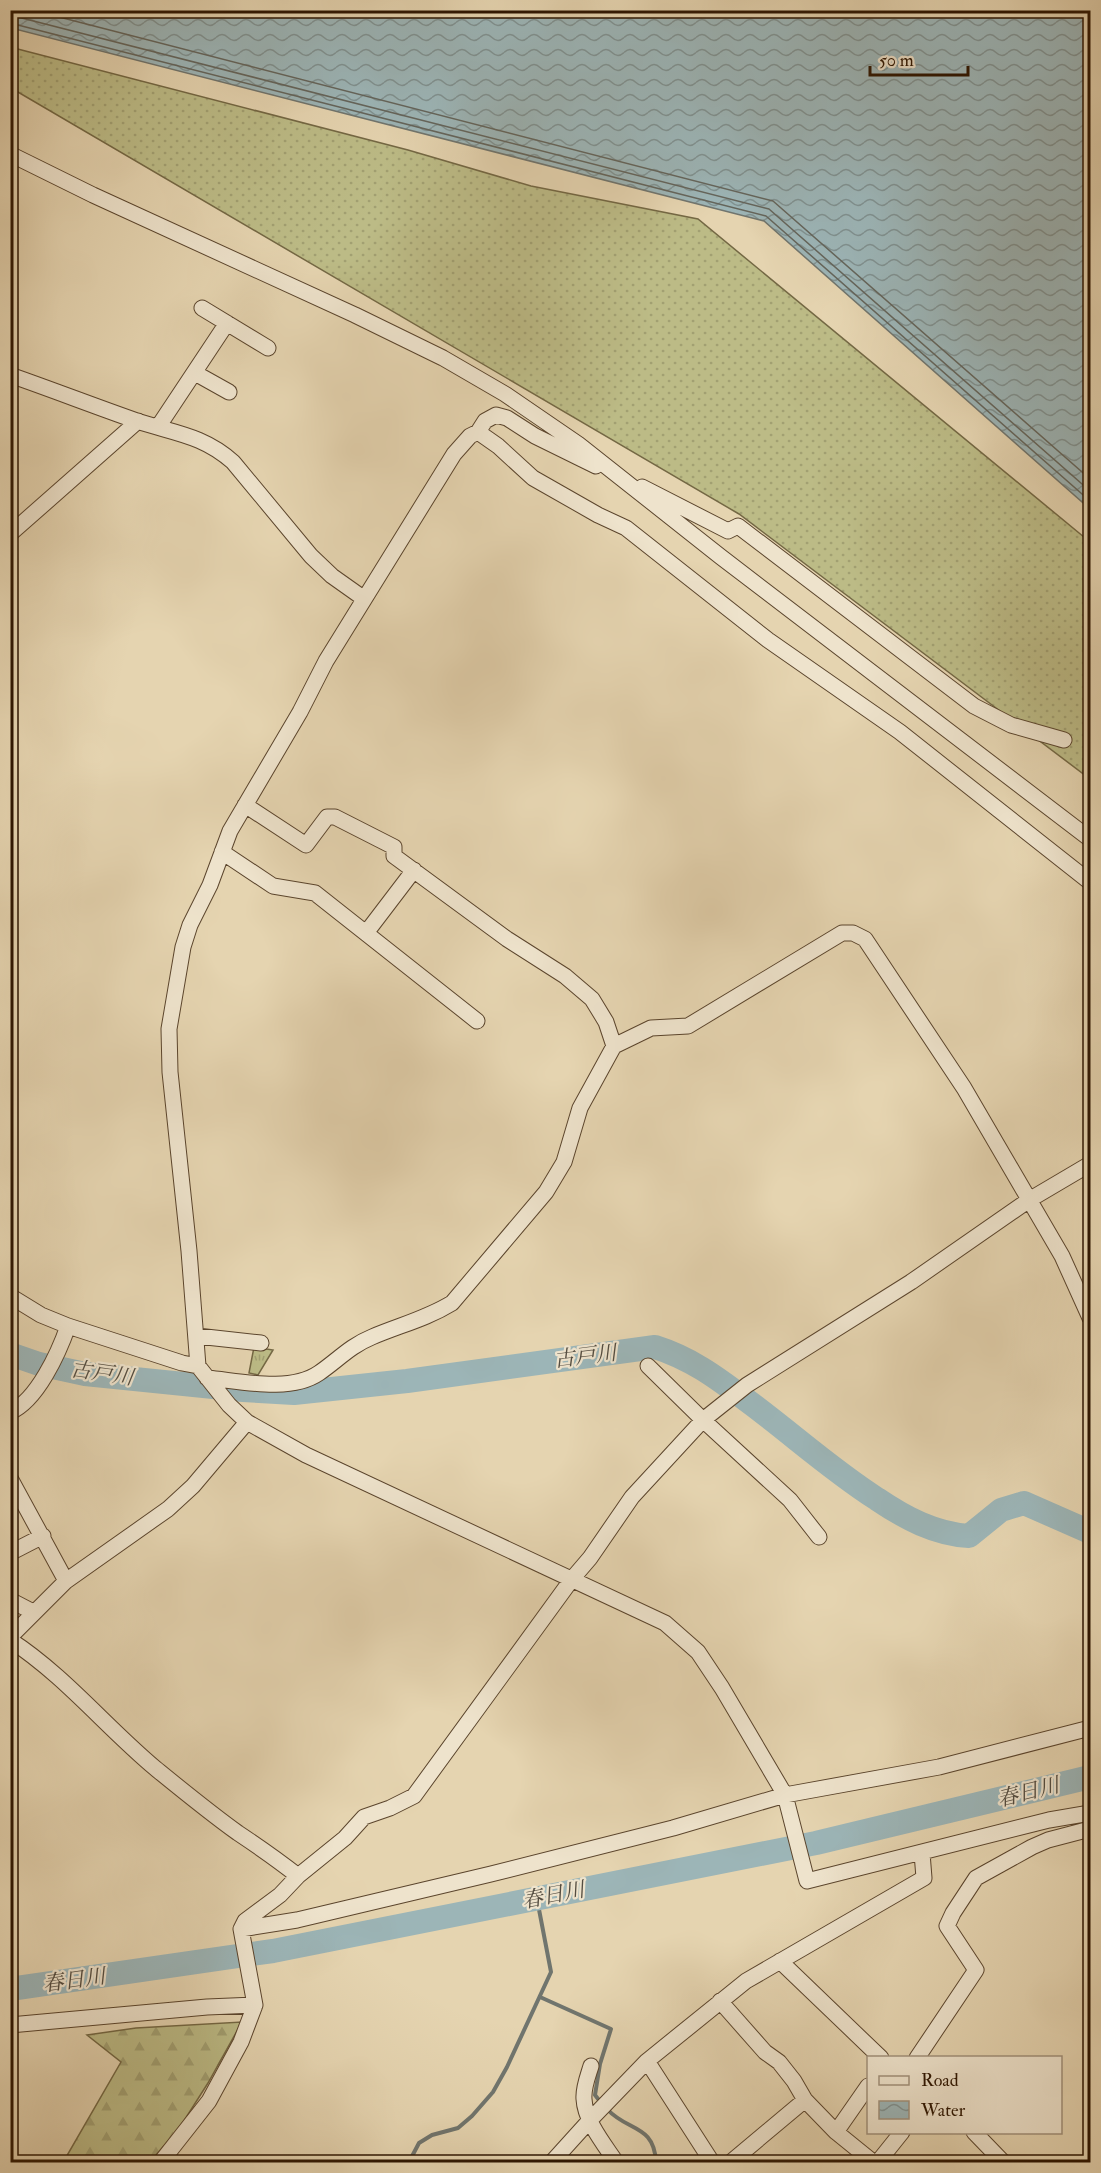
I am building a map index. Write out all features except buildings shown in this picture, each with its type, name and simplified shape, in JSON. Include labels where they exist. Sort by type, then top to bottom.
[{"type":"street","points":[[10,154],[93,195],[355,315],[443,358],[506,394],[578,444],[721,557],[1090,839]]},
{"type":"street","points":[[202,308],[268,348]]},
{"type":"street","points":[[158,427],[227,323]]},
{"type":"street","points":[[195,372],[229,392]]},
{"type":"street","points":[[10,375],[138,421],[202,440],[218,448],[233,462],[311,556],[332,576],[363,598]]},
{"type":"street","points":[[1064,740],[1011,725],[974,706],[738,526],[728,531],[536,436],[507,418],[496,415],[485,421],[454,454],[363,598],[326,661],[300,712],[230,831],[210,885],[190,924],[183,947],[169,1029],[170,1072],[202,1372],[247,1422],[306,1455],[665,1623],[698,1652],[785,1795],[807,1881],[1049,1820],[1090,1813]]},
{"type":"street","points":[[10,534],[138,421]]},
{"type":"street","points":[[477,432],[533,478],[598,515],[626,528],[768,640],[900,732],[1090,882]]},
{"type":"street","points":[[245,805],[306,845],[327,817],[335,817],[394,847],[394,856],[507,939],[565,976],[592,999],[606,1022],[614,1046]]},
{"type":"street","points":[[222,852],[273,886],[315,893],[477,1021]]},
{"type":"street","points":[[366,933],[414,870]]},
{"type":"street","points":[[10,1296],[41,1315],[68,1326],[182,1363],[202,1372],[283,1384],[304,1381],[319,1373],[342,1353],[372,1337],[433,1315],[453,1303],[546,1192],[564,1162],[580,1108],[614,1046],[651,1028],[688,1026],[842,933],[853,933],[865,939],[964,1088],[1062,1256],[1090,1318]]},
{"type":"street","points":[[160,2163],[209,2101],[241,2042],[254,1999],[242,1935],[245,1922],[280,1895],[298,1876],[345,1838],[364,1817],[414,1796],[572,1579],[590,1558],[632,1497],[703,1420],[747,1385],[911,1282],[1029,1200],[1090,1164]]},
{"type":"street","points":[[10,1412],[26,1400],[43,1379],[56,1356],[68,1326]]},
{"type":"street","points":[[197,1336],[261,1343]]},
{"type":"street","points":[[648,1366],[790,1500],[819,1537]]},
{"type":"street","points":[[247,1422],[193,1486],[168,1509],[66,1581],[33,1612],[10,1639],[61,1681],[154,1767],[298,1876]]},
{"type":"street","points":[[12,1484],[66,1581]]},
{"type":"street","points":[[10,1553],[43,1536]]},
{"type":"street","points":[[10,1600],[33,1612]]},
{"type":"street","points":[[242,1935],[673,1828],[785,1795],[939,1767],[1090,1728]]},
{"type":"street","points":[[918,2056],[976,1970],[947,1926],[976,1878],[1032,1847],[1090,1829]]},
{"type":"street","points":[[552,2163],[647,2061],[746,1981],[924,1878],[922,1853]]},
{"type":"street","points":[[780,1961],[879,2056]]},
{"type":"street","points":[[10,2025],[254,1999]]},
{"type":"street","points":[[720,2001],[765,2052],[779,2062],[805,2100],[836,2132],[873,2163]]},
{"type":"street","points":[[647,2061],[712,2163]]},
{"type":"street","points":[[591,2066],[584,2101],[590,2120],[616,2163]]},
{"type":"street","points":[[836,2132],[867,2087]]},
{"type":"street","points":[[731,2163],[805,2100]]},
{"type":"street","points":[[878,2163],[901,2134]]},
{"type":"street","points":[[975,2134],[1003,2163]]},
{"type":"green space","points":[[10,47],[408,150],[531,186],[698,219],[1090,542],[1090,779],[739,514],[11,88]]},
{"type":"green space","points":[[254,1347],[273,1350],[258,1375],[249,1373]]},
{"type":"green space","points":[[242,2022],[180,2127],[150,2162],[71,2162],[65,2159],[121,2062],[87,2035],[136,2028]]},
{"type":"water","points":[[10,11],[1090,11],[1090,509],[764,221],[11,28]]},
{"type":"waterway","name":"古戸川","points":[[10,1354],[39,1364],[85,1374],[294,1393],[407,1381],[655,1347],[691,1362],[713,1376],[826,1463],[898,1513],[921,1524],[944,1532],[969,1536],[1001,1510],[1024,1503],[1090,1532]]},
{"type":"waterway","name":"春日川","points":[[10,1989],[273,1951],[816,1843],[1090,1777]]},
{"type":"waterway","points":[[409,2162],[419,2143],[432,2135],[458,2128],[472,2116],[493,2092],[507,2067],[551,1972],[537,1899]]},
{"type":"waterway","points":[[540,1997],[611,2029],[600,2064],[595,2095],[602,2104]]},
{"type":"waterway","points":[[607,2109],[645,2135],[654,2150],[656,2162]]}]
